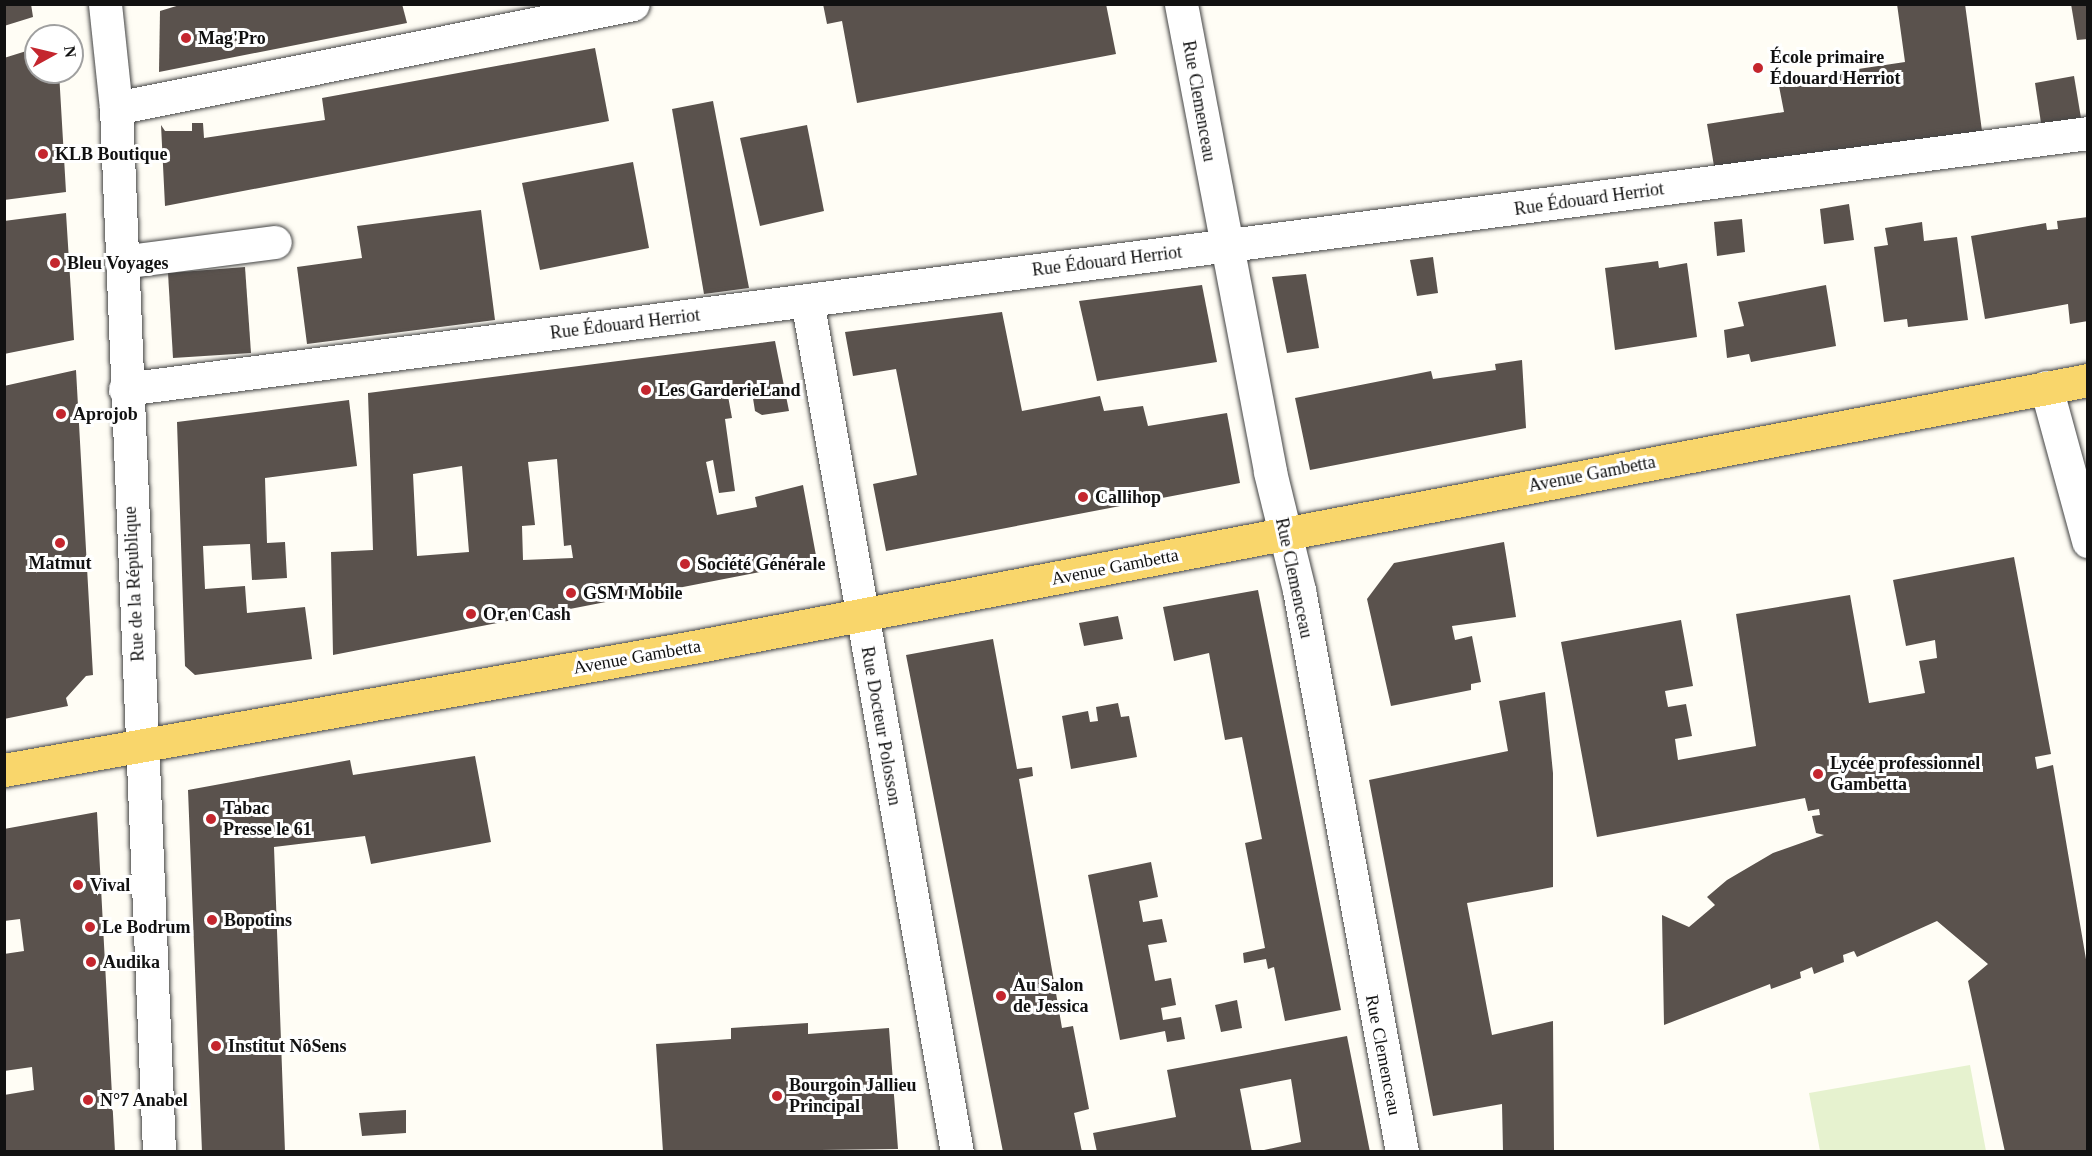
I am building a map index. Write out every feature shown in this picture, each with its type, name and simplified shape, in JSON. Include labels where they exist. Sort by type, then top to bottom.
[{"type":"main road","name":"Avenue Gambetta","points":[[4,770],[1286,535],[2088,380]]},
{"type":"street","points":[[116,108],[633,4]]},
{"type":"street","name":"Rue Clemenceau","points":[[1181,4],[1225,246],[1286,535],[1402,1152]]},
{"type":"street","name":"Rue de la République","points":[[106,10],[116,108],[125,389],[159,1152]]},
{"type":"street","name":"Rue Édouard Herriot","points":[[125,389],[2088,133]]},
{"type":"street","points":[[121,262],[275,242]]},
{"type":"street","name":"Rue Docteur Polosson","points":[[807,300],[957,1152]]},
{"type":"street","points":[[2046,387],[2088,541]]},
{"type":"green space","points":[[1970,1065],[1986,1151],[1820,1151],[1809,1093]]},
{"type":"building","points":[[4,4],[31,4],[33,17],[4,26]]},
{"type":"building","points":[[183,4],[402,4],[407,23],[159,72],[160,11]]},
{"type":"building","points":[[823,4],[1106,4],[1116,54],[857,103],[842,21],[827,24]]},
{"type":"building","points":[[1897,4],[1965,4],[1982,131],[1714,166],[1707,124],[1784,112],[1778,81],[1905,62]]},
{"type":"building","points":[[2071,4],[2088,4],[2088,39],[2077,40]]},
{"type":"building","points":[[595,48],[609,121],[165,206],[161,125],[165,131],[192,131],[192,123],[203,123],[204,138],[325,120],[322,98]]},
{"type":"building","points":[[24,52],[24,84],[60,84],[66,192],[4,200],[4,58]]},
{"type":"building","points":[[2074,76],[2081,118],[2041,123],[2035,83]]},
{"type":"building","points":[[713,101],[749,288],[704,294],[672,109]]},
{"type":"building","points":[[807,125],[824,211],[760,226],[740,138]]},
{"type":"building","points":[[633,162],[649,248],[540,270],[522,183]]},
{"type":"building","points":[[1849,204],[1854,240],[1824,244],[1820,209]]},
{"type":"building","points":[[481,210],[495,320],[307,344],[297,267],[362,258],[357,226]]},
{"type":"building","points":[[66,213],[74,340],[4,354],[4,221]]},
{"type":"building","points":[[2088,217],[2088,321],[2070,324],[2068,304],[1985,319],[1971,236],[2046,223],[2047,230],[2058,229],[2057,221]]},
{"type":"building","points":[[1742,219],[1745,252],[1717,256],[1714,222]]},
{"type":"building","points":[[1922,222],[1924,241],[1957,237],[1968,320],[1908,327],[1907,319],[1884,322],[1874,247],[1888,245],[1885,228]]},
{"type":"building","points":[[1433,257],[1438,293],[1417,296],[1410,260]]},
{"type":"building","points":[[1658,261],[1659,268],[1687,263],[1697,337],[1615,350],[1605,268]]},
{"type":"building","points":[[245,267],[251,353],[173,358],[168,273]]},
{"type":"building","points":[[1306,274],[1319,348],[1287,353],[1272,277]]},
{"type":"building","points":[[1202,285],[1217,362],[1097,381],[1079,301]]},
{"type":"building","points":[[1826,285],[1836,346],[1751,362],[1749,354],[1727,358],[1724,330],[1744,326],[1738,302]]},
{"type":"building","points":[[1002,312],[1022,411],[1100,396],[1104,411],[1143,406],[1148,426],[1227,413],[1240,483],[886,551],[873,484],[917,475],[896,369],[853,376],[845,332]]},
{"type":"building","points":[[775,341],[789,411],[762,415],[755,411],[752,392],[728,396],[732,418],[725,419],[735,491],[719,493],[713,460],[706,462],[717,515],[757,507],[755,497],[803,485],[817,561],[333,655],[331,552],[373,550],[368,393]],"holes":[[[557,459],[564,546],[571,545],[573,558],[523,560],[522,526],[535,525],[528,462]],[[462,466],[469,552],[417,556],[413,474]]]},
{"type":"building","points":[[1522,360],[1526,428],[1310,470],[1295,398],[1431,371],[1433,379],[1496,370],[1495,364]]},
{"type":"building","points":[[76,370],[93,675],[86,676],[66,698],[68,706],[4,719],[4,386]]},
{"type":"building","points":[[349,400],[357,466],[265,478],[267,543],[285,542],[287,578],[252,580],[250,544],[203,546],[205,589],[245,586],[247,613],[305,607],[312,659],[195,675],[185,666],[177,422]]},
{"type":"building","points":[[1504,542],[1516,617],[1452,626],[1455,640],[1472,636],[1481,682],[1471,684],[1471,690],[1391,706],[1367,599],[1394,563]]},
{"type":"building","points":[[2014,557],[2051,754],[2035,757],[2037,769],[2053,765],[2088,971],[2088,1152],[2005,1152],[1968,981],[1988,964],[1937,921],[1857,957],[1854,951],[1843,955],[1844,962],[1814,974],[1812,967],[1800,972],[1801,978],[1771,989],[1770,984],[1664,1025],[1662,915],[1689,927],[1715,905],[1707,897],[1727,880],[1773,853],[1824,835],[1816,833],[1812,816],[1820,815],[1819,809],[1808,811],[1805,798],[1597,837],[1561,642],[1681,620],[1693,686],[1665,691],[1668,707],[1686,704],[1692,736],[1675,739],[1678,760],[1756,746],[1736,614],[1850,595],[1869,703],[1925,693],[1919,661],[1937,658],[1935,640],[1906,646],[1893,580]]},
{"type":"building","points":[[1258,590],[1341,1010],[1285,1021],[1274,967],[1268,969],[1266,959],[1244,963],[1243,953],[1265,948],[1245,843],[1262,839],[1242,737],[1225,740],[1209,653],[1174,661],[1163,607]]},
{"type":"building","points":[[1118,616],[1123,639],[1084,646],[1079,623]]},
{"type":"building","points":[[993,639],[1017,769],[1032,767],[1033,776],[1019,779],[1062,1028],[1073,1026],[1089,1109],[1074,1113],[1082,1152],[1003,1152],[906,655]]},
{"type":"building","points":[[1545,692],[1553,773],[1553,887],[1467,903],[1492,1035],[1553,1021],[1554,1152],[1503,1152],[1502,1104],[1433,1116],[1369,780],[1508,751],[1499,701]]},
{"type":"building","points":[[1118,703],[1121,717],[1129,716],[1137,757],[1071,769],[1062,716],[1088,711],[1090,722],[1098,721],[1096,707]]},
{"type":"building","points":[[475,756],[491,842],[371,864],[365,836],[274,847],[285,1152],[202,1152],[188,790],[350,760],[353,775]]},
{"type":"building","points":[[97,812],[115,1152],[4,1152],[4,1095],[34,1090],[32,1067],[4,1071],[4,954],[24,951],[20,919],[4,921],[4,829]]},
{"type":"building","points":[[1151,862],[1158,897],[1139,901],[1143,922],[1162,919],[1167,942],[1148,945],[1155,981],[1171,978],[1176,1005],[1161,1008],[1163,1020],[1181,1017],[1185,1039],[1167,1042],[1165,1031],[1120,1040],[1088,875]]},
{"type":"building","points":[[1237,1000],[1242,1028],[1221,1032],[1215,1005]]},
{"type":"building","name":"Bourgoin Jallieu Principal","points":[[808,1023],[808,1034],[889,1028],[898,1149],[663,1152],[656,1044],[731,1039],[731,1028]]},
{"type":"building","points":[[1347,1036],[1370,1152],[1255,1152],[1301,1142],[1291,1079],[1240,1089],[1252,1152],[1097,1152],[1093,1133],[1176,1117],[1167,1070]]},
{"type":"building","points":[[406,1110],[406,1133],[362,1136],[359,1113]]},
{"type":"place","name":"Mag'Pro","points":[[186,38]]},
{"type":"place","name":"École primaire Édouard Herriot","points":[[1758,68]]},
{"type":"place","name":"KLB Boutique","points":[[43,154]]},
{"type":"place","name":"Bleu Voyages","points":[[55,263]]},
{"type":"place","name":"Les GarderieLand","points":[[646,390]]},
{"type":"place","name":"Aprojob","points":[[61,414]]},
{"type":"place","name":"Callihop","points":[[1083,497]]},
{"type":"place","name":"Matmut","points":[[60,543]]},
{"type":"place","name":"Société Générale","points":[[685,564]]},
{"type":"place","name":"GSM Mobile","points":[[571,593]]},
{"type":"place","name":"Or en Cash","points":[[471,614]]},
{"type":"place","name":"Lycée professionnel Gambetta","points":[[1818,774]]},
{"type":"place","name":"Tabac Presse le 61","points":[[211,819]]},
{"type":"place","name":"Vival","points":[[78,885]]},
{"type":"place","name":"Bopotins","points":[[212,920]]},
{"type":"place","name":"Le Bodrum","points":[[90,927]]},
{"type":"place","name":"Audika","points":[[91,962]]},
{"type":"place","name":"Au Salon de Jessica","points":[[1001,996]]},
{"type":"place","name":"Institut NôSens","points":[[216,1046]]},
{"type":"place","name":"Bourgoin Jallieu Principal","points":[[777,1096]]},
{"type":"place","name":"N°7 Anabel","points":[[88,1100]]}]
